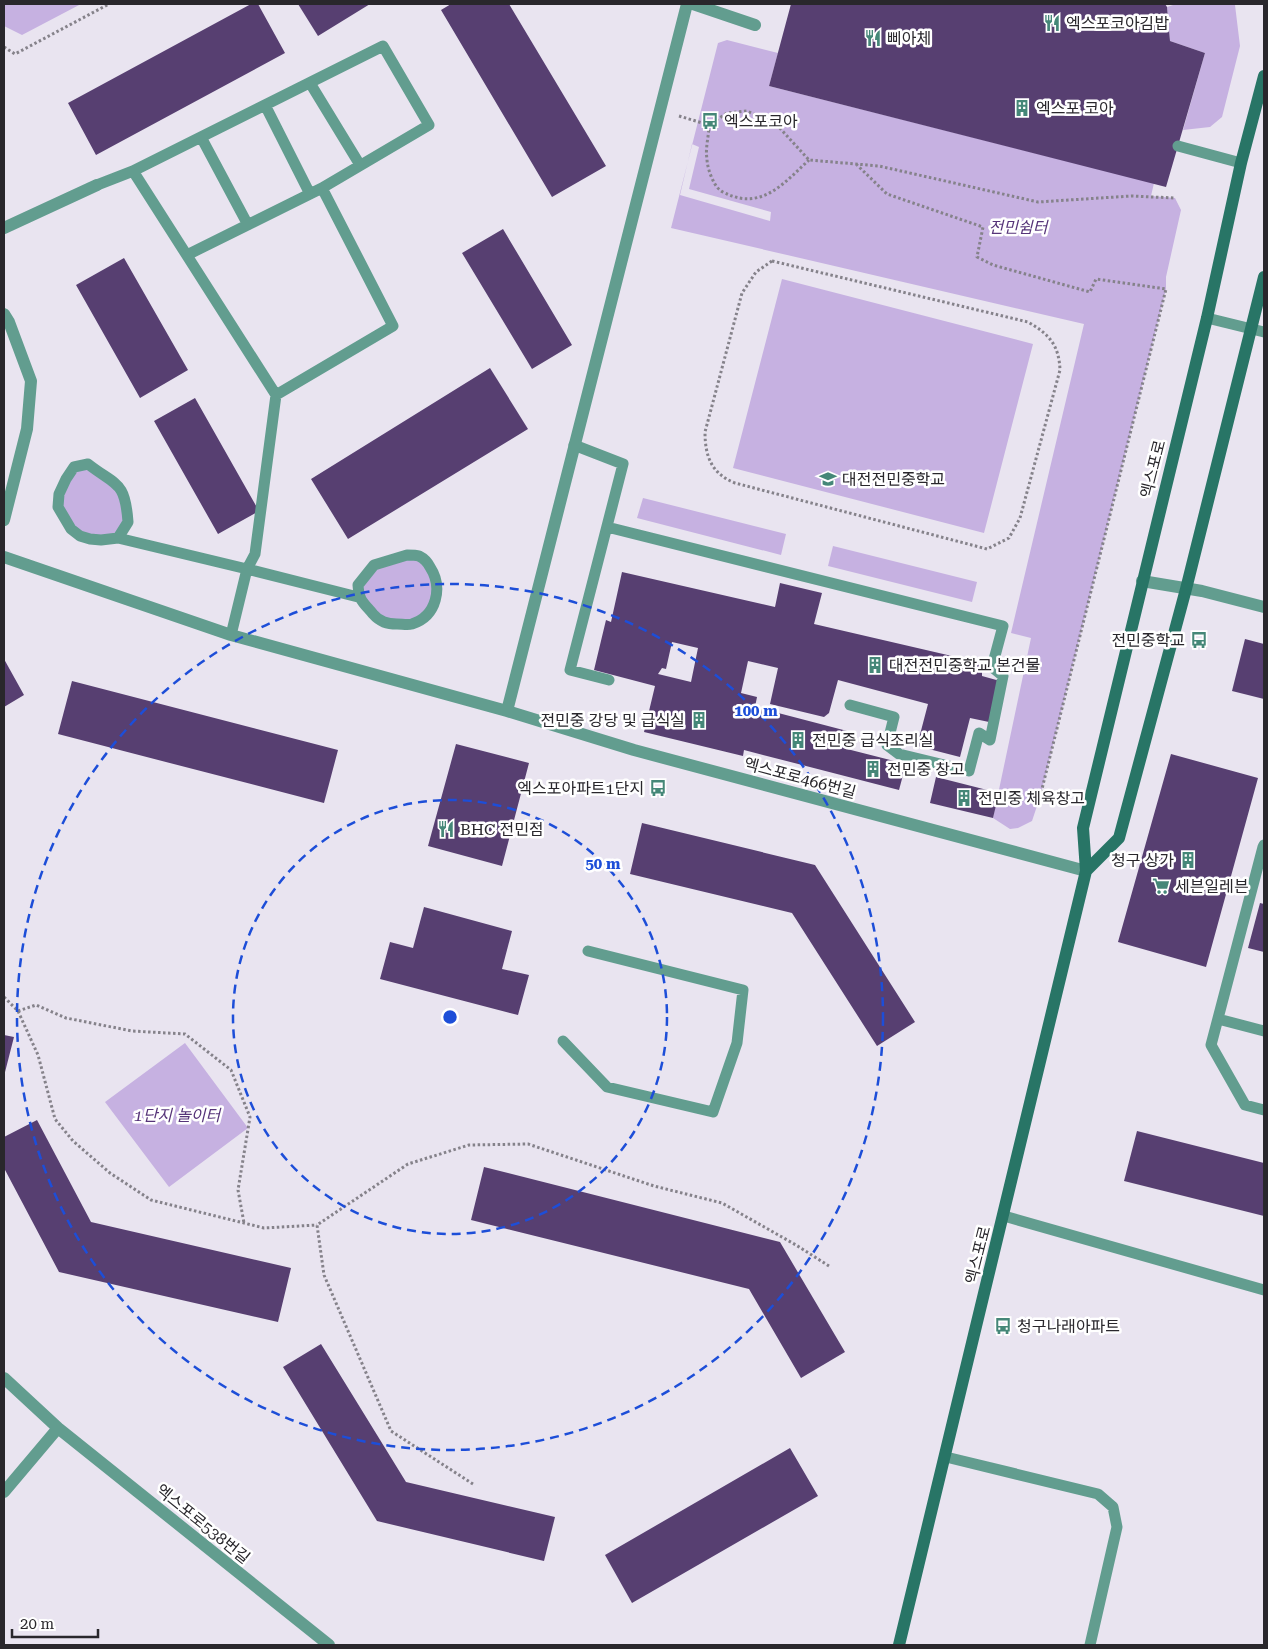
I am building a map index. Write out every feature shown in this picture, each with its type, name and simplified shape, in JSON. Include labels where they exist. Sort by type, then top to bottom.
[{"type":"main road","name":"엑스포로","points":[[899,1645],[946,1457],[1086,871],[1083,828],[1207,318],[1241,164],[1264,76]]},
{"type":"main road","points":[[1086,871],[1119,838],[1258,330],[1264,277]]},
{"type":"street","points":[[507,711],[687,4]]},
{"type":"street","points":[[694,4],[755,25]]},
{"type":"street","points":[[4,228],[97,185]]},
{"type":"street","points":[[4,314],[9,322],[31,381],[26,429],[4,520]]},
{"type":"street","name":"엑스포로466번길","points":[[4,557],[231,634],[507,711],[634,750],[1086,871]]},
{"type":"street","points":[[1142,581],[1202,591],[1264,607]]},
{"type":"street","name":"엑스포로538번길","points":[[4,1378],[58,1428],[328,1645]]},
{"type":"street","points":[[4,1492],[58,1428]]},
{"type":"lane","points":[[97,185],[133,171],[383,46],[429,125],[322,188],[187,255]]},
{"type":"lane","points":[[310,82],[360,166]]},
{"type":"lane","points":[[265,105],[310,194]]},
{"type":"lane","points":[[201,137],[248,225]]},
{"type":"lane","points":[[1178,146],[1241,164]]},
{"type":"lane","points":[[133,171],[276,395],[255,554],[247,569],[231,634]]},
{"type":"lane","points":[[276,395],[393,326],[322,188]]},
{"type":"lane","points":[[1207,318],[1258,330]]},
{"type":"lane","points":[[574,445],[622,464],[570,670],[609,680]]},
{"type":"lane","points":[[118,538],[128,522],[124,496],[120,486],[88,464],[74,467],[59,494],[58,507],[71,529],[80,536],[90,539],[118,538],[358,597],[375,617],[386,624],[411,624],[422,619],[432,610],[438,586],[435,575],[428,564],[419,556],[408,555],[374,564],[358,585],[358,597]]},
{"type":"lane","points":[[607,527],[1003,626],[992,667],[1003,676],[990,740],[979,733],[969,771],[898,754],[887,745],[894,717],[850,705]]},
{"type":"lane","points":[[1264,846],[1211,1045],[1245,1106],[1264,1110]]},
{"type":"lane","points":[[563,1041],[607,1087],[713,1112],[737,1043],[743,990],[588,952]]},
{"type":"lane","points":[[1218,1019],[1264,1030]]},
{"type":"lane","points":[[1004,1216],[1264,1290]]},
{"type":"lane","points":[[946,1457],[1098,1494],[1113,1507],[1117,1527],[1090,1645]]},
{"type":"path","points":[[4,47],[15,54],[109,4]]},
{"type":"path","points":[[659,110],[709,124],[727,113],[748,111],[777,124],[809,160],[880,166],[1038,202],[1132,196],[1175,198]]},
{"type":"path","points":[[709,124],[706,159],[711,175],[719,190],[738,199],[756,199],[785,184],[809,160]]},
{"type":"path","points":[[856,164],[888,194],[983,227],[977,257],[993,265],[1090,292],[1096,279],[1166,289],[1040,797]]},
{"type":"path","points":[[772,261],[1028,322],[1049,336],[1059,356],[1060,370],[1020,518],[1009,538],[987,549],[722,478],[710,461],[705,448],[705,432],[742,293],[756,272],[772,261]]},
{"type":"path","points":[[4,997],[18,1011],[38,1055],[55,1119],[73,1141],[110,1173],[151,1200],[264,1228],[317,1224],[408,1164],[469,1145],[528,1144],[654,1186],[722,1203],[829,1266]]},
{"type":"path","points":[[18,1011],[36,1005],[66,1018],[132,1031],[184,1034],[230,1070],[250,1117],[238,1190],[244,1223]]},
{"type":"path","points":[[317,1224],[324,1275],[391,1431],[473,1484]]},
{"type":"green space","points":[[4,4],[81,4],[22,35],[4,26]]},
{"type":"green space","points":[[1176,4],[1235,4],[1240,46],[1222,117],[1210,127],[1183,130],[1205,53],[1170,41],[1167,7]]},
{"type":"green space","name":"전민쉼터","points":[[727,40],[778,53],[769,86],[1154,183],[1151,196],[1175,198],[1181,210],[1166,277],[1166,289],[1040,797],[1032,821],[1018,828],[1010,829],[993,818],[1031,638],[1011,633],[1084,324],[671,228],[688,162],[680,195],[770,221],[771,212],[689,189],[699,147],[692,144],[718,43]]},
{"type":"green space","points":[[782,279],[1033,344],[984,533],[733,468]]},
{"type":"green space","points":[[88,464],[111,479],[127,509],[118,538],[101,540],[71,529],[59,494],[66,479]]},
{"type":"green space","points":[[643,498],[786,534],[781,555],[637,518]]},
{"type":"green space","points":[[833,546],[977,582],[972,602],[828,566]]},
{"type":"green space","points":[[419,556],[438,586],[422,619],[386,623],[358,597],[374,565]]},
{"type":"green space","name":"1단지 놀이터","points":[[185,1043],[248,1128],[169,1187],[105,1102]]},
{"type":"building","points":[[251,4],[258,4],[285,53],[96,155],[68,103]]},
{"type":"building","points":[[298,4],[370,4],[318,36]]},
{"type":"building","points":[[451,4],[509,4],[606,166],[552,197],[441,10]]},
{"type":"building","name":"엑스포 코아","points":[[791,4],[1165,4],[1167,7],[1170,41],[1205,53],[1166,187],[769,86]]},
{"type":"building","points":[[503,229],[572,345],[532,369],[462,253]]},
{"type":"building","points":[[124,258],[188,370],[140,398],[76,285]]},
{"type":"building","points":[[490,368],[528,429],[348,539],[311,479]]},
{"type":"building","points":[[195,398],[259,511],[218,534],[154,421]]},
{"type":"building","name":"대전전민중학교 본건물","points":[[622,572],[775,607],[780,583],[822,593],[814,624],[982,663],[982,676],[1000,681],[989,722],[970,718],[960,757],[917,746],[928,704],[838,680],[829,713],[824,717],[770,704],[778,668],[748,661],[741,693],[757,697],[755,707],[851,732],[847,749],[906,764],[899,790],[744,750],[743,756],[644,732],[655,686],[594,670],[606,620],[611,622]],"holes":[[[672,642],[698,648],[691,682],[658,674],[662,668],[666,669]]]},
{"type":"building","points":[[1245,639],[1264,644],[1264,699],[1232,691]]},
{"type":"building","points":[[4,659],[24,695],[4,707]]},
{"type":"building","points":[[72,681],[338,750],[324,803],[58,734]]},
{"type":"building","points":[[456,744],[529,763],[502,866],[428,846]]},
{"type":"building","name":"청구 상가","points":[[1171,754],[1258,778],[1206,967],[1118,942]]},
{"type":"building","name":"전민중 체육창고","points":[[936,777],[999,793],[993,818],[930,803]]},
{"type":"building","points":[[642,823],[815,865],[915,1022],[877,1046],[792,913],[630,874]]},
{"type":"building","points":[[1260,903],[1264,904],[1264,952],[1248,948]]},
{"type":"building","points":[[424,907],[512,931],[502,969],[529,975],[518,1015],[380,979],[390,942],[413,948]]},
{"type":"building","points":[[4,1035],[14,1037],[4,1076]]},
{"type":"building","points":[[37,1120],[91,1222],[291,1268],[278,1322],[59,1272],[4,1168],[4,1137]]},
{"type":"building","points":[[1137,1131],[1264,1163],[1264,1216],[1124,1181]]},
{"type":"building","points":[[484,1167],[780,1242],[845,1352],[801,1378],[749,1289],[471,1220]]},
{"type":"building","points":[[321,1344],[406,1482],[555,1517],[544,1561],[377,1521],[283,1367]]},
{"type":"building","points":[[790,1448],[818,1496],[632,1603],[605,1555]]},
{"type":"place","name":"엑스포코아김밥","points":[[1052,23]]},
{"type":"place","name":"삐아체","points":[[873,38]]},
{"type":"place","name":"엑스포 코아","points":[[1022,108]]},
{"type":"place","name":"엑스포코아","points":[[710,121]]},
{"type":"place","name":"대전전민중학교","points":[[828,479]]},
{"type":"place","name":"전민중학교","points":[[1199,640]]},
{"type":"place","name":"대전전민중학교 본건물","points":[[875,665]]},
{"type":"place","name":"전민중 강당 및 급식실","points":[[699,720]]},
{"type":"place","name":"전민중 급식조리실","points":[[798,740]]},
{"type":"place","name":"전민중 창고","points":[[873,769]]},
{"type":"place","name":"엑스포아파트1단지","points":[[658,788]]},
{"type":"place","name":"전민중 체육창고","points":[[964,798]]},
{"type":"place","name":"BHC 전민점","points":[[446,829]]},
{"type":"place","name":"청구 상가","points":[[1188,860]]},
{"type":"place","name":"세븐일레븐","points":[[1161,886]]},
{"type":"place","name":"청구나래아파트","points":[[1003,1326]]}]
